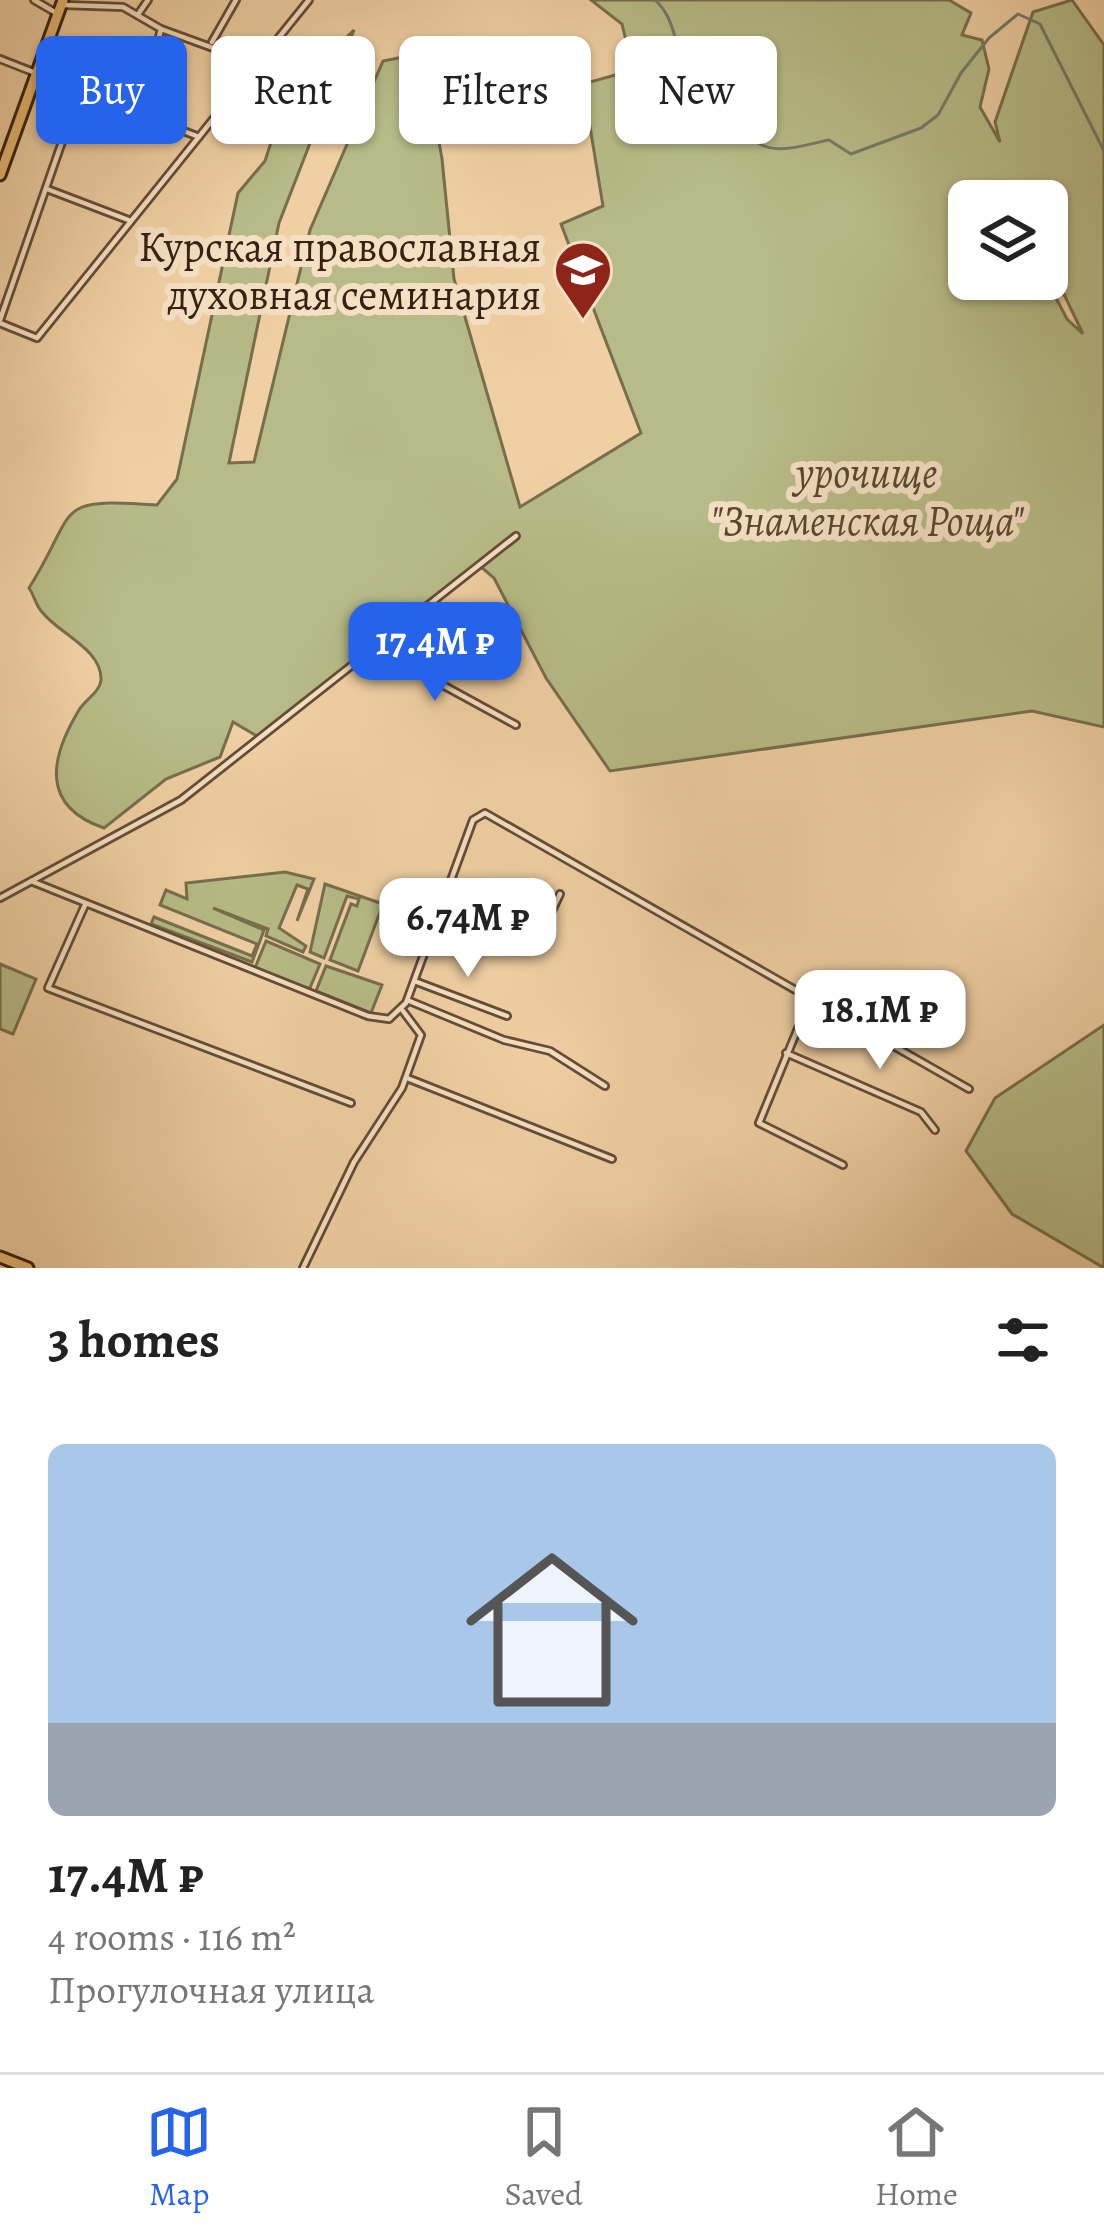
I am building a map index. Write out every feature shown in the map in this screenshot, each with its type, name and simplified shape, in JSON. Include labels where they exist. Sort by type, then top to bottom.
[{"type":"main road","points":[[50,36],[61,7]]},
{"type":"main road","points":[[0,174],[36,74]]},
{"type":"main road","points":[[0,1257],[28,1268]]},
{"type":"street","points":[[34,0],[61,7],[123,7],[161,29],[211,45]]},
{"type":"street","points":[[139,13],[148,0]]},
{"type":"street","points":[[216,36],[236,0]]},
{"type":"street","points":[[280,36],[309,0]]},
{"type":"street","points":[[159,36],[161,29]]},
{"type":"street","points":[[0,59],[36,74]]},
{"type":"street","points":[[62,144],[0,322],[38,338],[211,122]]},
{"type":"street","points":[[187,131],[199,137]]},
{"type":"street","points":[[47,189],[132,221]]},
{"type":"street","points":[[0,898],[181,800],[516,536]]},
{"type":"street","points":[[373,647],[516,725]]},
{"type":"street","points":[[31,881],[368,1016],[388,1019],[407,1000],[473,820],[485,813],[969,1089]]},
{"type":"street","points":[[448,895],[545,926],[560,894]]},
{"type":"street","points":[[86,904],[48,988],[351,1103]]},
{"type":"street","points":[[435,927],[475,941]]},
{"type":"street","points":[[415,981],[507,1016]]},
{"type":"street","points":[[810,999],[759,1123],[843,1165]]},
{"type":"street","points":[[407,1000],[504,1040],[550,1052],[605,1086]]},
{"type":"street","points":[[303,1268],[354,1162],[407,1078],[421,1035],[402,1009]]},
{"type":"street","points":[[786,1053],[921,1112],[934,1130]]},
{"type":"street","points":[[407,1078],[612,1159]]},
{"type":"green space","name":"урочище \"Знаменская Роща\"","points":[[591,0],[949,0],[971,13],[962,35],[982,40],[989,69],[980,107],[1000,142],[995,122],[1033,12],[1072,0],[1104,45],[1104,727],[1032,711],[610,771],[546,678],[494,578],[480,566],[262,739],[233,722],[220,757],[166,779],[104,828],[83,819],[60,794],[57,763],[69,728],[100,684],[99,669],[87,651],[42,612],[29,588],[72,514],[99,503],[157,505],[177,479],[238,193],[265,161],[271,144],[310,144],[279,223],[229,463],[254,462],[310,230],[347,144],[375,144],[375,80],[383,61],[399,58],[399,144],[439,144],[454,279],[520,507],[641,433],[561,224],[603,206],[591,133],[591,82],[615,75],[615,144],[777,144],[777,36],[625,36],[622,24]]},
{"type":"green space","points":[[285,872],[314,879],[297,921],[308,889],[297,885],[279,928],[306,946],[303,952],[266,936],[268,929],[213,908],[264,930],[252,962],[151,924],[154,917],[252,956],[257,944],[160,905],[166,890],[187,899],[186,883]]},
{"type":"green space","points":[[325,884],[383,904],[358,971],[330,960],[351,904],[357,906],[359,899],[347,896],[324,958],[310,952]]},
{"type":"green space","points":[[266,941],[320,964],[309,990],[255,968]]},
{"type":"green space","points":[[0,964],[36,979],[13,1034],[0,1029]]},
{"type":"green space","points":[[326,966],[382,985],[371,1013],[316,991]]},
{"type":"green space","points":[[1104,1025],[1104,1268],[1012,1214],[966,1151],[995,1098]]},
{"type":"waterway","points":[[655,0],[670,21],[684,61],[673,85],[717,118],[727,134],[748,134],[775,149],[829,140],[851,154],[921,128],[938,115],[961,73],[989,38],[1018,14],[1040,24],[1104,151]]},
{"type":"place","name":"Курская православная духовная семинария","points":[[583,321]]}]
